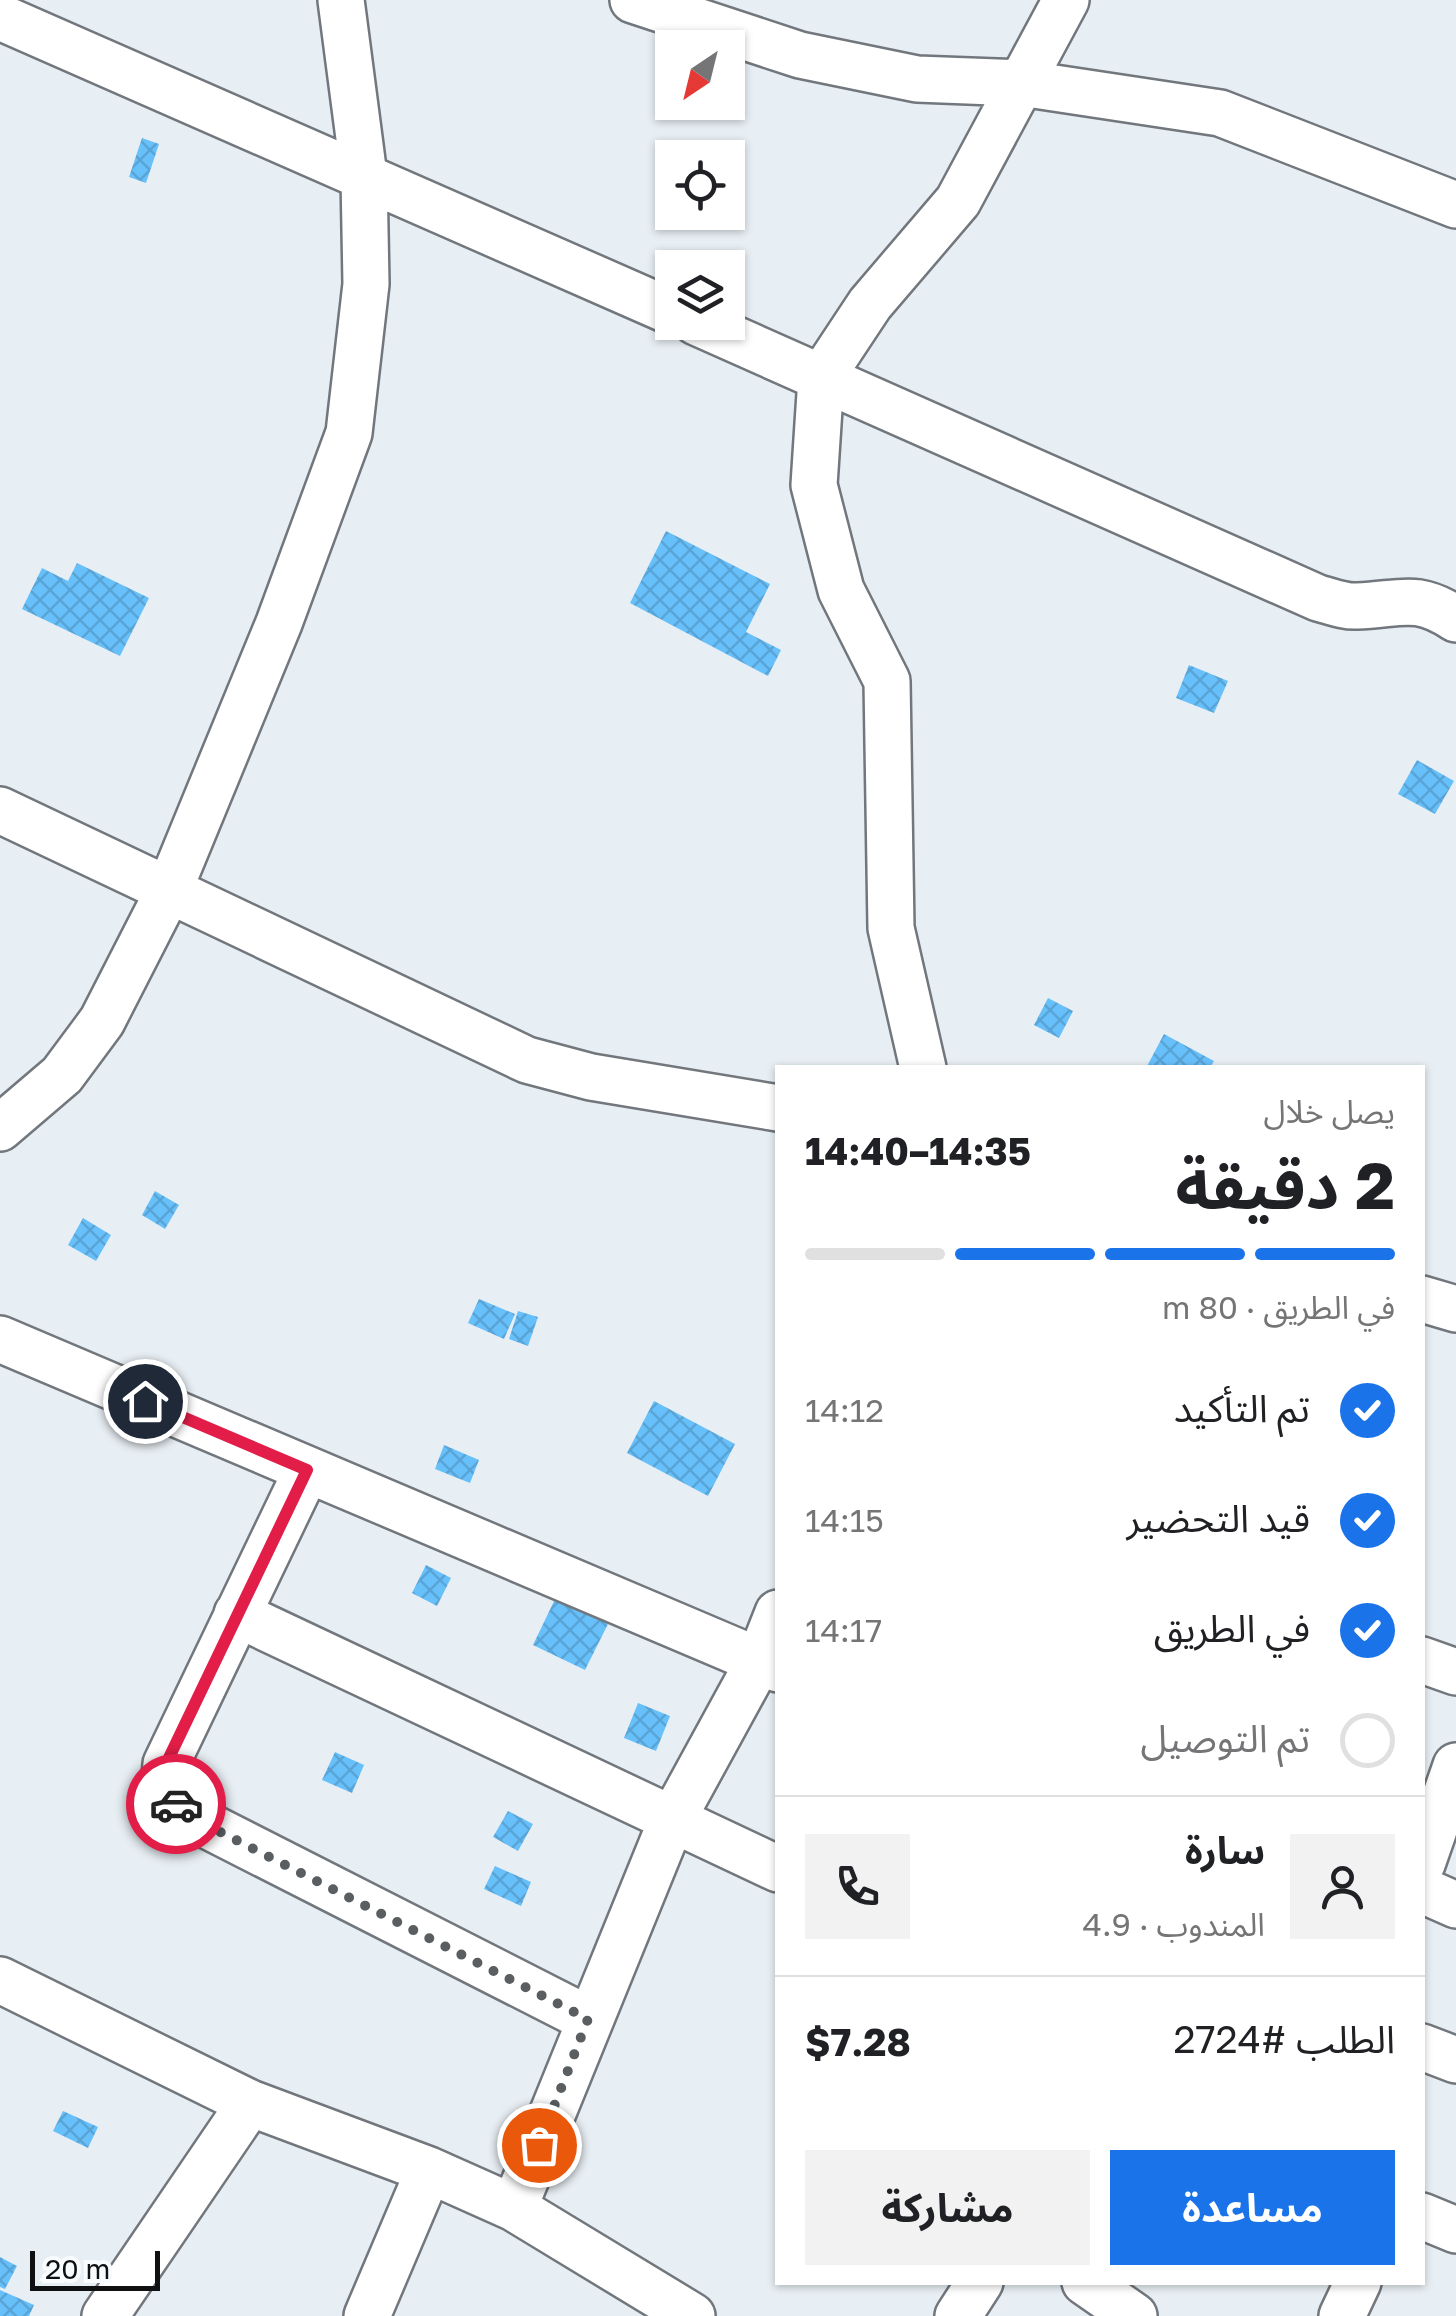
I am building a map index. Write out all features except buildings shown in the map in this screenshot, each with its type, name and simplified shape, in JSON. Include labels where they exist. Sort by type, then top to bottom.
[{"type":"street","points":[[0,1128],[62,1074],[102,1022],[170,888],[278,624],[349,434],[366,284],[364,176],[341,0]]},
{"type":"street","points":[[633,0],[819,59],[916,79],[1021,82],[1220,113],[1456,205]]},
{"type":"street","points":[[922,1065],[891,928],[887,680],[842,590],[814,485],[821,378],[870,304],[958,202],[1066,0]]},
{"type":"street","points":[[0,17],[655,304]]},
{"type":"street","points":[[736,340],[1318,598],[1354,606],[1398,599],[1438,607],[1456,619]]},
{"type":"street","points":[[0,810],[527,1060],[591,1077],[775,1108]]},
{"type":"street","points":[[1425,1300],[1456,1309]]},
{"type":"street","points":[[0,1339],[768,1665]]},
{"type":"street","points":[[307,1470],[166,1764],[164,1788],[181,1812],[588,2019]]},
{"type":"street","points":[[236,1614],[775,1868]]},
{"type":"street","points":[[514,2208],[671,1822],[768,1665],[775,1629]]},
{"type":"street","points":[[1425,1661],[1456,1672]]},
{"type":"street","points":[[1425,1855],[1456,1766]]},
{"type":"street","points":[[1425,1891],[1456,1904]]},
{"type":"street","points":[[0,1980],[250,2102],[428,2170],[514,2208],[692,2316]]},
{"type":"street","points":[[1425,2048],[1456,2060]]},
{"type":"street","points":[[104,2316],[250,2102]]},
{"type":"street","points":[[367,2316],[428,2170]]},
{"type":"street","points":[[1425,2217],[1456,2230]]},
{"type":"street","points":[[958,2316],[978,2285]]},
{"type":"street","points":[[1089,2285],[1134,2316]]},
{"type":"street","points":[[1342,2316],[1357,2285]]},
{"type":"way so far","points":[[176,1804],[181,1812],[588,2019],[539,2145]]},
{"type":"route","points":[[145,1401],[307,1470],[166,1764],[164,1788],[176,1804]]}]
